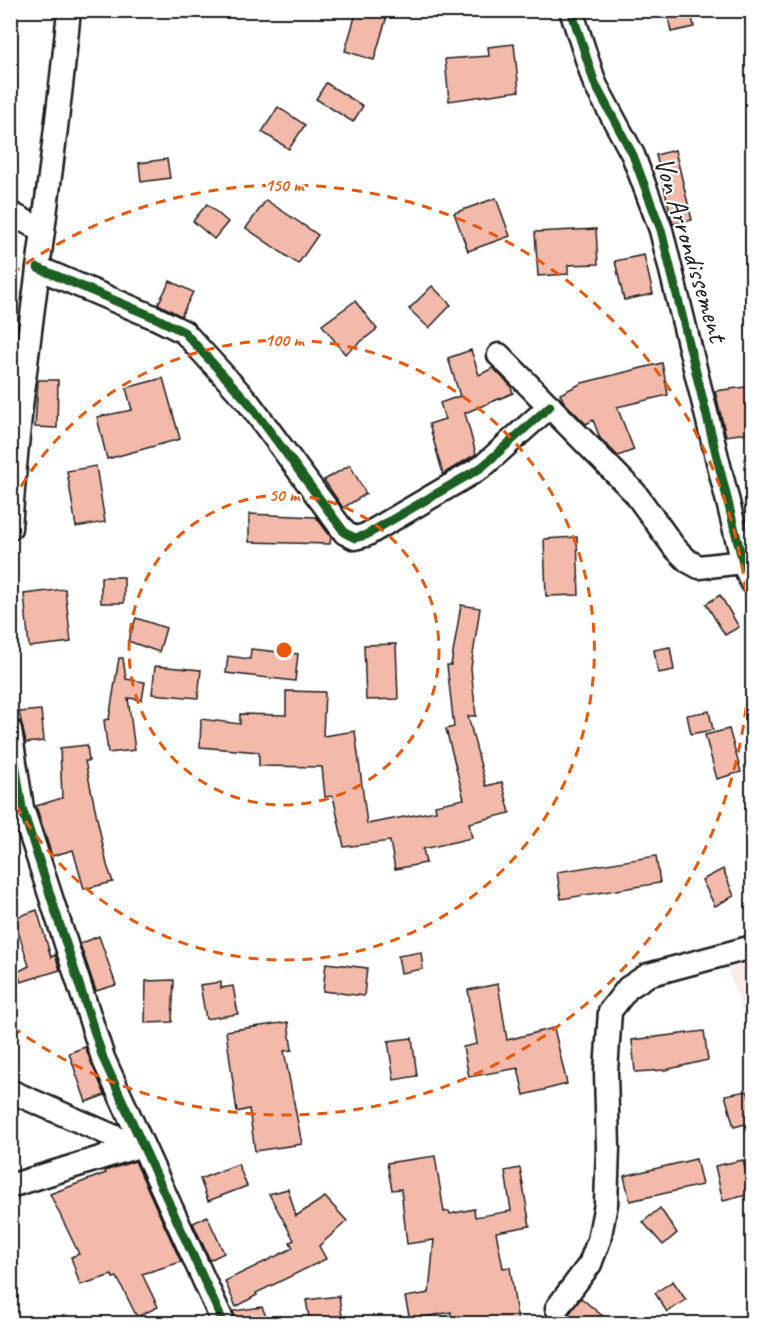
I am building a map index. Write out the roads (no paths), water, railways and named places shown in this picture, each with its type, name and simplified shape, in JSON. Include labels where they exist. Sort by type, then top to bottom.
[{"type":"street","points":[[10,528],[38,268],[58,124],[69,10]]},
{"type":"street","name":"Von Arrondissement","points":[[570,10],[595,84],[633,155],[661,230],[749,569]]},
{"type":"street","points":[[10,213],[43,231]]},
{"type":"street","points":[[38,268],[184,332],[248,402],[345,533],[355,538],[366,535],[482,467],[550,406]]},
{"type":"street","points":[[499,356],[635,493],[674,547],[688,561],[699,567],[749,569]]},
{"type":"street","points":[[10,730],[22,808],[103,1058],[139,1145],[224,1323]]},
{"type":"street","points":[[557,1308],[590,1264],[601,1231],[608,1159],[606,1072],[610,1011],[628,988],[648,975],[753,946]]},
{"type":"street","points":[[10,1090],[139,1145]]},
{"type":"street","points":[[10,1186],[139,1145]]}]
